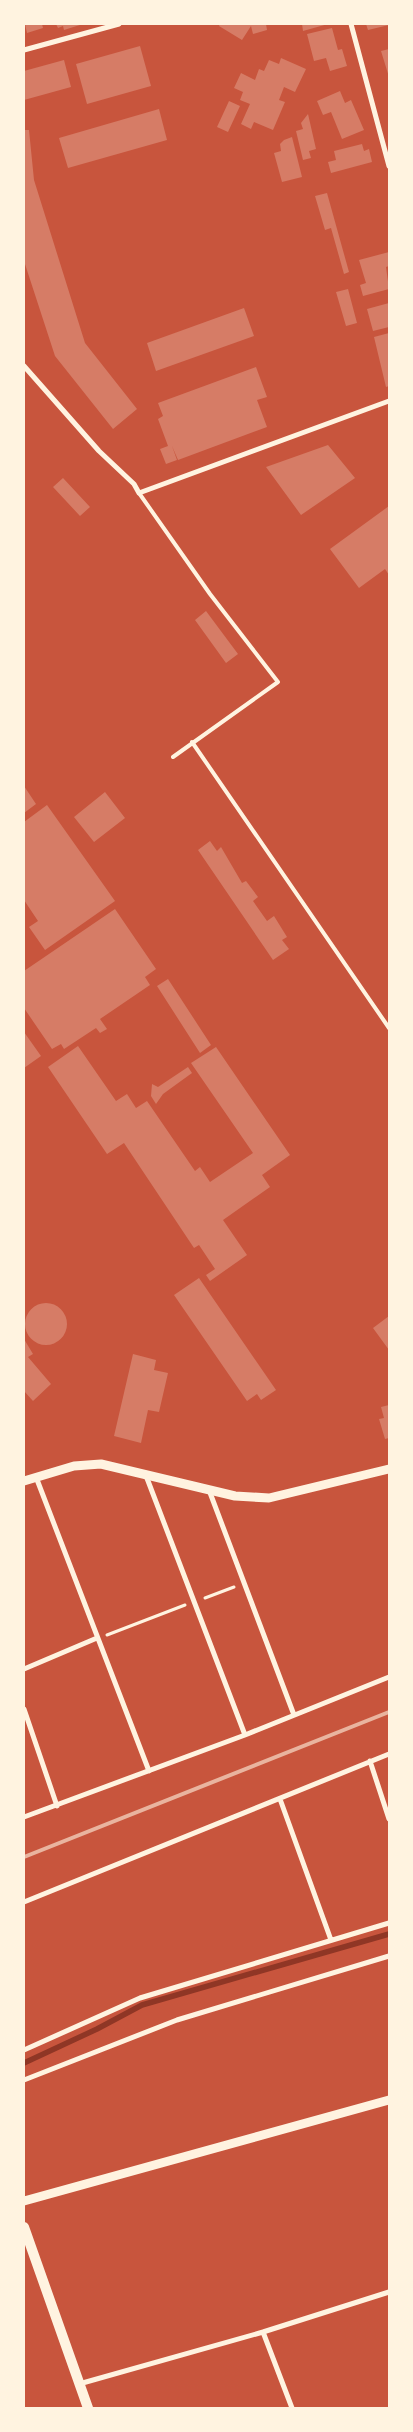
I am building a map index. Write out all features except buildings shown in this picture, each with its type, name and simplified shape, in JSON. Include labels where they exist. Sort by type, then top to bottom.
[{"type":"main road","points":[[24,2227],[88,2408]]},
{"type":"street","points":[[24,50],[119,24]]},
{"type":"street","points":[[351,24],[389,166]]},
{"type":"street","points":[[24,366],[99,451],[134,484],[139,493],[389,402]]},
{"type":"street","points":[[24,1482],[74,1466],[101,1464],[236,1496],[269,1498],[389,1469]]},
{"type":"street","points":[[145,1473],[245,1735]]},
{"type":"street","points":[[36,1477],[149,1771]]},
{"type":"street","points":[[209,1489],[294,1715]]},
{"type":"street","points":[[24,1670],[97,1638]]},
{"type":"street","points":[[24,1817],[245,1735],[389,1677]]},
{"type":"street","points":[[24,1709],[57,1806]]},
{"type":"street","points":[[24,1902],[389,1754]]},
{"type":"street","points":[[370,1761],[389,1819]]},
{"type":"street","points":[[280,1799],[332,1940]]},
{"type":"street","points":[[24,2050],[140,1998],[389,1923]]},
{"type":"street","points":[[24,2080],[177,2020],[389,1956]]},
{"type":"street","points":[[24,2200],[389,2100]]},
{"type":"street","points":[[79,2384],[263,2332],[389,2292]]},
{"type":"street","points":[[263,2332],[292,2408]]},
{"type":"lane","points":[[139,493],[210,594],[278,682],[173,757]]},
{"type":"lane","points":[[192,742],[389,1028]]},
{"type":"path","points":[[97,1638],[244,1583]]},
{"type":"waterway","points":[[24,2063],[97,2029],[142,2005],[389,1934]]},
{"type":"railway","points":[[24,1857],[389,1712]]}]
